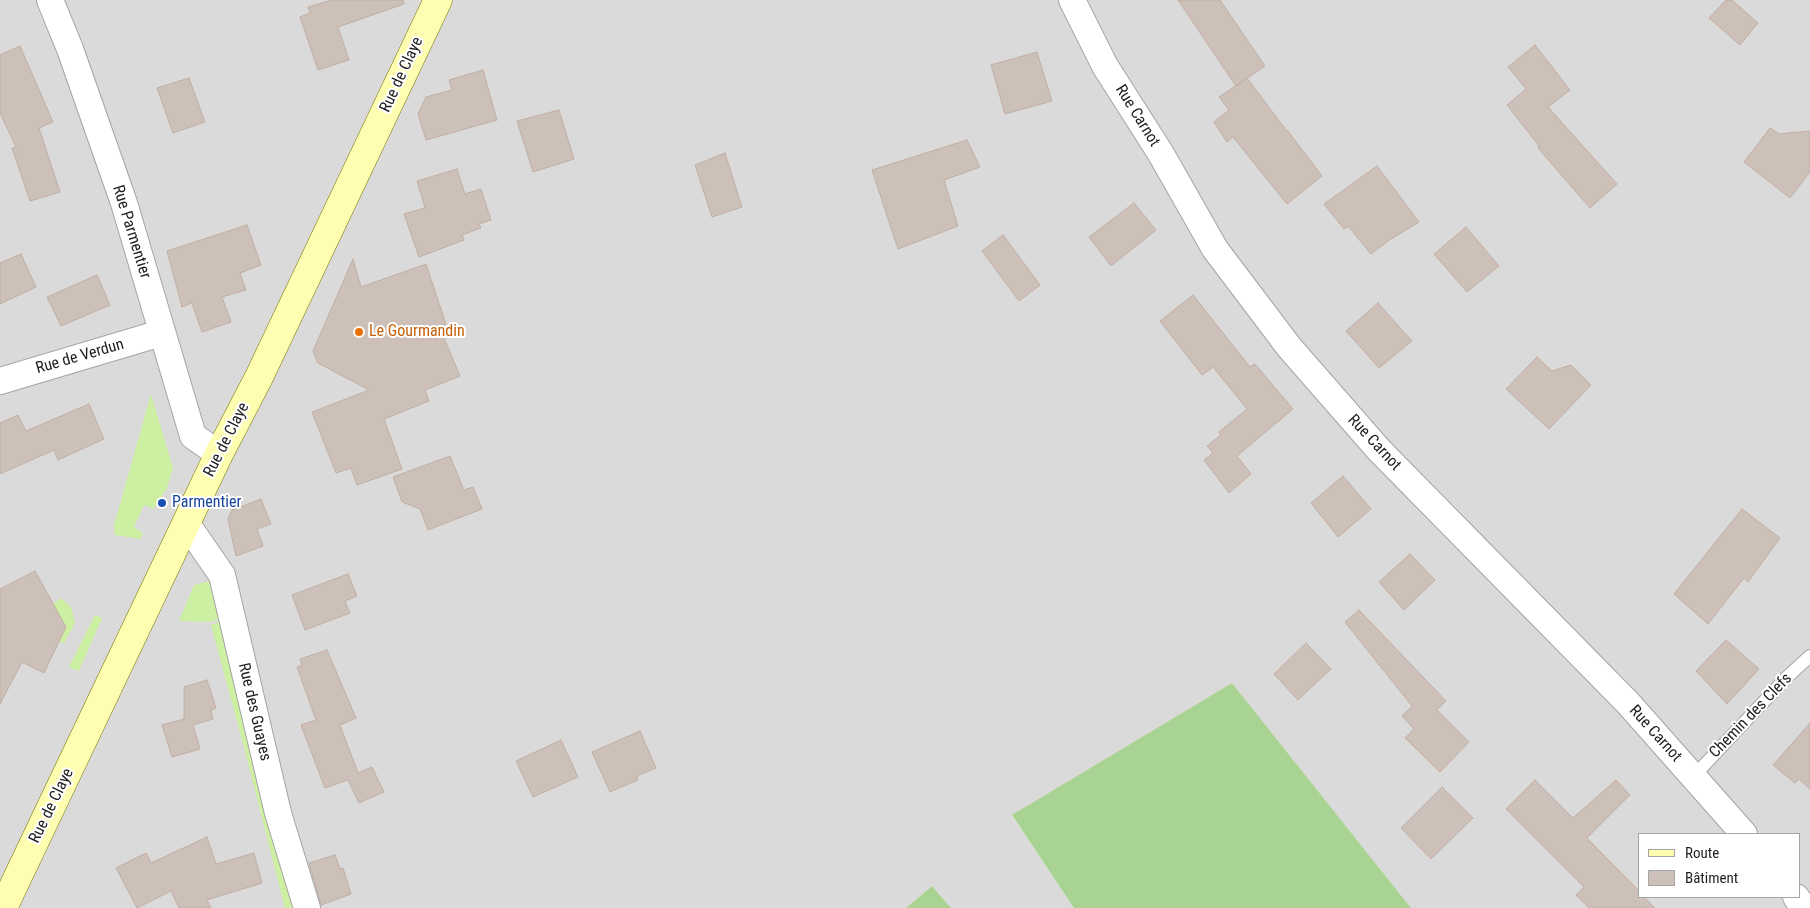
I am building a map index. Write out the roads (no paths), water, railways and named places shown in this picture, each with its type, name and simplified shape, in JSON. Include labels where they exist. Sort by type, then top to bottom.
[{"type":"street","name":"Rue Parmentier","points":[[50,0],[70,48],[124,204],[193,436],[219,454]]},
{"type":"street","name":"Rue de Claye","points":[[3,908],[438,0]]},
{"type":"street","name":"Rue Carnot","points":[[1072,0],[1105,66],[1161,154],[1215,249],[1289,347],[1379,450],[1628,704],[1743,833]]},
{"type":"street","name":"Rue de Verdun","points":[[0,381],[161,333]]},
{"type":"street","name":"Rue des Guayes","points":[[186,523],[222,575],[278,813],[306,908]]},
{"type":"lane","name":"Chemin des Clefs","points":[[1693,777],[1785,679],[1810,656]]},
{"type":"place","name":"Le Gourmandin","points":[[359,332]]},
{"type":"place","name":"Parmentier","points":[[162,503]]}]
